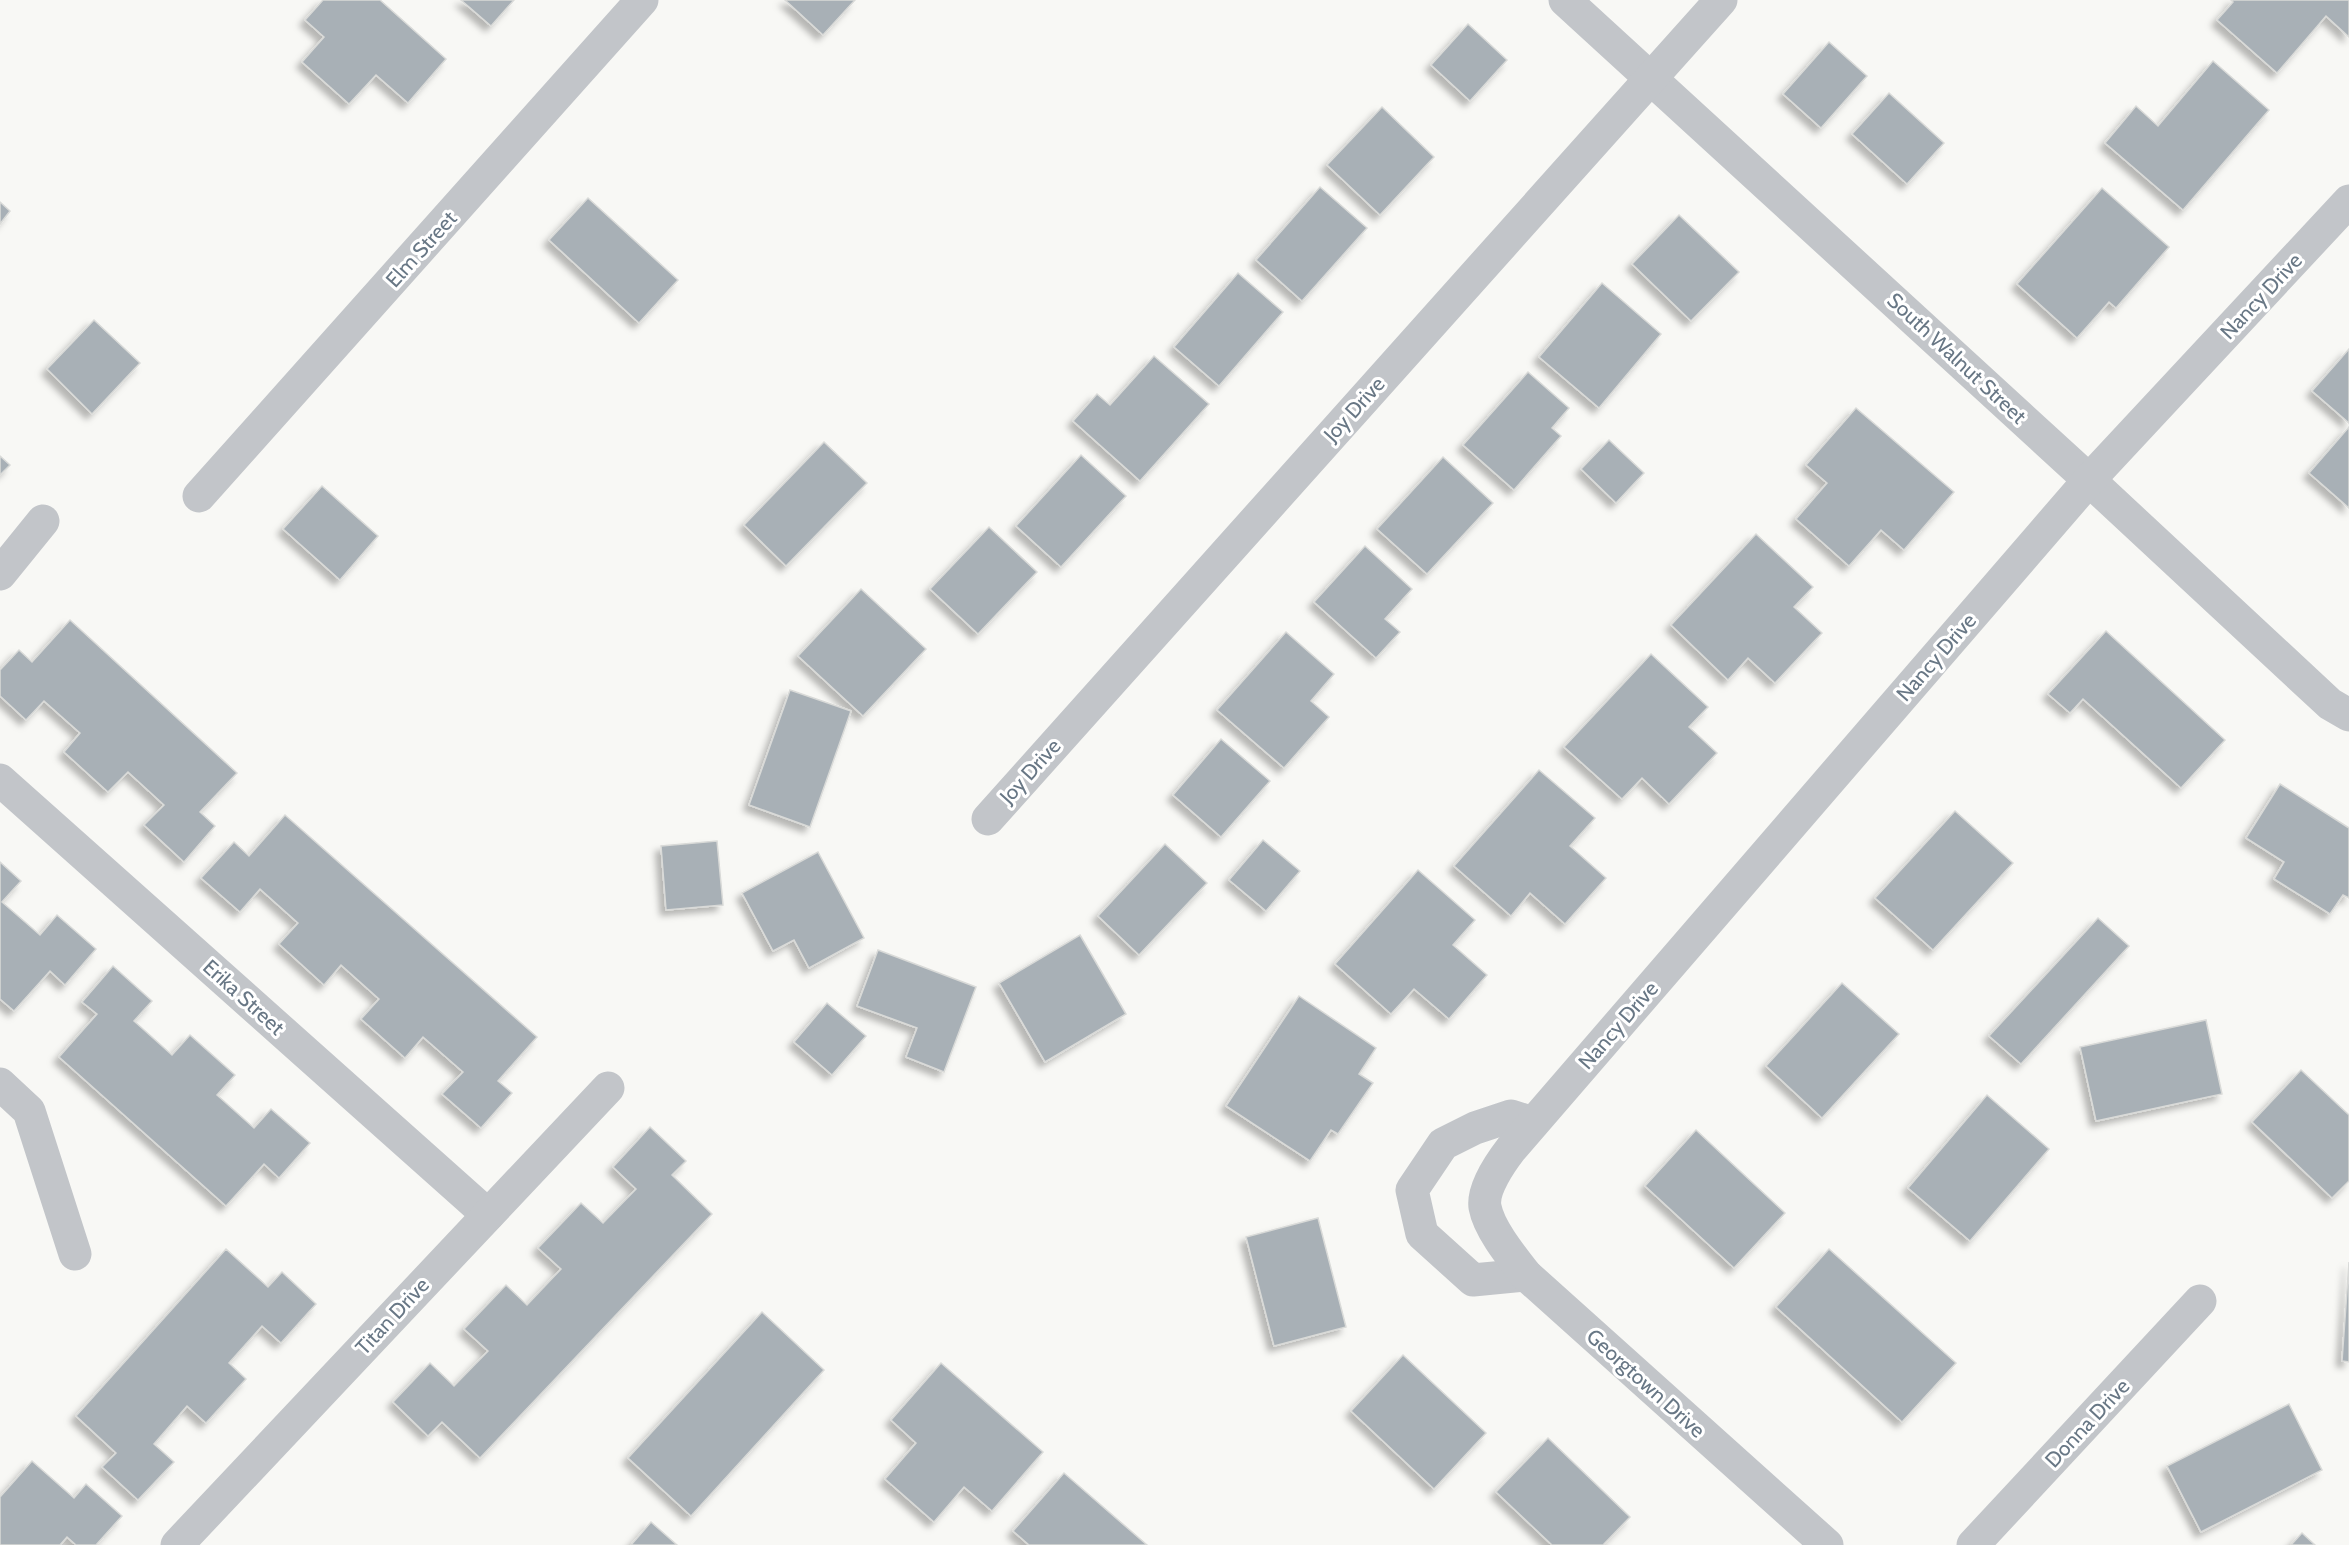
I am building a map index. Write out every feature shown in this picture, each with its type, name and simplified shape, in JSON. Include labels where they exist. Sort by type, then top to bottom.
[{"type":"street","name":"Elm Street","points":[[199,496],[642,0]]},
{"type":"street","name":"South Walnut Street","points":[[1565,0],[2330,704],[2349,715]]},
{"type":"street","name":"Joy Drive","points":[[988,819],[1722,0]]},
{"type":"street","name":"Nancy Drive","points":[[1484,1206],[1493,1173],[1533,1123],[2089,480],[2349,201]]},
{"type":"street","points":[[0,574],[43,522]]},
{"type":"street","name":"Erika Street","points":[[0,780],[488,1215]]},
{"type":"street","points":[[0,1084],[29,1111],[75,1254]]},
{"type":"street","name":"Titan Drive","points":[[177,1545],[608,1088]]},
{"type":"street","points":[[1526,1275],[1473,1280],[1422,1234],[1412,1190],[1443,1144],[1474,1128],[1511,1116],[1533,1123]]},
{"type":"street","name":"Georgtown Drive","points":[[1484,1206],[1500,1241],[1526,1275],[1827,1545]]},
{"type":"street","name":"Donna Drive","points":[[1973,1545],[2200,1301]]},
{"type":"building","points":[[323,0],[380,0],[446,59],[408,103],[376,75],[349,104],[302,62],[324,37],[305,20]]},
{"type":"building","points":[[461,0],[514,0],[491,26]]},
{"type":"building","points":[[785,0],[855,0],[823,35]]},
{"type":"building","points":[[2231,0],[2349,0],[2349,37],[2326,16],[2277,73],[2217,20],[2233,2]]},
{"type":"building","points":[[1468,24],[1507,60],[1470,101],[1431,65]]},
{"type":"building","points":[[1829,42],[1867,76],[1821,128],[1783,94]]},
{"type":"building","points":[[2213,61],[2269,110],[2183,210],[2105,143],[2136,106],[2158,126]]},
{"type":"building","points":[[1889,93],[1944,143],[1907,184],[1852,134]]},
{"type":"building","points":[[1382,107],[1434,157],[1380,215],[1327,165]]},
{"type":"building","points":[[1320,187],[1367,228],[1302,301],[1256,260]]},
{"type":"building","points":[[2102,188],[2169,247],[2116,308],[2109,302],[2077,338],[2017,284]]},
{"type":"building","points":[[588,198],[678,280],[639,323],[549,240]]},
{"type":"building","points":[[0,202],[10,211],[0,224]]},
{"type":"building","points":[[1679,215],[1739,272],[1691,321],[1632,264]]},
{"type":"building","points":[[1238,273],[1283,312],[1219,386],[1174,347]]},
{"type":"building","points":[[1602,283],[1661,334],[1599,408],[1539,357]]},
{"type":"building","points":[[94,320],[140,363],[92,414],[47,369]]},
{"type":"building","points":[[2349,349],[2349,423],[2312,391]]},
{"type":"building","points":[[1154,356],[1209,404],[1140,481],[1073,421],[1097,394],[1110,405]]},
{"type":"building","points":[[1528,372],[1569,408],[1552,428],[1561,436],[1514,490],[1463,445]]},
{"type":"building","points":[[1856,408],[1954,492],[1904,550],[1881,530],[1849,566],[1796,519],[1827,483],[1806,465]]},
{"type":"building","points":[[2349,427],[2349,508],[2309,473]]},
{"type":"building","points":[[1609,440],[1644,473],[1616,503],[1581,469]]},
{"type":"building","points":[[824,442],[867,483],[786,566],[744,525]]},
{"type":"building","points":[[1081,455],[1126,496],[1061,567],[1016,526]]},
{"type":"building","points":[[0,456],[10,465],[0,475]]},
{"type":"building","points":[[1443,457],[1493,503],[1427,574],[1377,529]]},
{"type":"building","points":[[322,486],[378,536],[340,580],[283,529]]},
{"type":"building","points":[[989,527],[1037,572],[978,634],[930,589]]},
{"type":"building","points":[[1756,534],[1813,587],[1794,607],[1822,633],[1775,683],[1748,658],[1728,680],[1671,625]]},
{"type":"building","points":[[1365,546],[1412,589],[1385,619],[1400,632],[1376,658],[1314,602]]},
{"type":"building","points":[[861,589],[926,649],[863,716],[798,656]]},
{"type":"building","points":[[70,620],[237,773],[200,812],[215,826],[184,862],[144,825],[164,805],[128,772],[108,792],[64,752],[80,733],[44,701],[26,720],[0,696],[0,670],[19,650],[32,662]]},
{"type":"building","points":[[2106,631],[2225,740],[2181,788],[2083,699],[2070,713],[2048,694]]},
{"type":"building","points":[[1286,632],[1334,674],[1311,701],[1329,717],[1284,768],[1217,710]]},
{"type":"building","points":[[1651,654],[1708,707],[1689,727],[1717,753],[1669,804],[1642,778],[1622,799],[1564,747]]},
{"type":"building","points":[[790,690],[851,711],[810,827],[749,805]]},
{"type":"building","points":[[1221,739],[1270,781],[1221,837],[1173,795]]},
{"type":"building","points":[[1539,770],[1595,818],[1570,846],[1606,878],[1565,924],[1530,893],[1511,916],[1454,866]]},
{"type":"building","points":[[2280,784],[2349,828],[2349,898],[2343,895],[2330,914],[2274,879],[2284,862],[2246,838]]},
{"type":"building","points":[[1955,811],[2013,863],[1933,950],[1875,898]]},
{"type":"building","points":[[285,815],[537,1037],[498,1081],[512,1093],[481,1128],[442,1094],[463,1072],[423,1037],[405,1058],[361,1019],[379,999],[341,965],[324,985],[279,944],[298,923],[260,889],[240,912],[201,878],[234,842],[249,856]]},
{"type":"building","points":[[1263,840],[1300,871],[1266,911],[1229,880]]},
{"type":"building","points":[[717,841],[723,905],[666,910],[661,846]]},
{"type":"building","points":[[1165,844],[1207,883],[1139,955],[1098,916]]},
{"type":"building","points":[[818,852],[864,938],[809,968],[794,940],[773,951],[742,893]]},
{"type":"building","points":[[0,862],[21,881],[2,902],[40,935],[57,915],[96,949],[65,985],[50,971],[14,1011],[0,999]]},
{"type":"building","points":[[1418,870],[1475,920],[1453,945],[1487,975],[1449,1019],[1414,989],[1391,1014],[1335,964]]},
{"type":"building","points":[[2098,918],[2129,946],[2021,1064],[1989,1036]]},
{"type":"building","points":[[1080,935],[1126,1014],[1045,1062],[999,983]]},
{"type":"building","points":[[878,950],[976,987],[944,1072],[906,1057],[917,1028],[857,1006]]},
{"type":"building","points":[[113,966],[152,1001],[134,1021],[172,1055],[190,1035],[235,1075],[217,1095],[254,1128],[271,1109],[310,1143],[279,1178],[264,1164],[226,1206],[59,1057],[97,1014],[82,1002]]},
{"type":"building","points":[[1842,983],[1899,1034],[1822,1118],[1766,1066]]},
{"type":"building","points":[[1299,996],[1376,1048],[1359,1074],[1373,1083],[1338,1134],[1331,1130],[1310,1161],[1226,1106]]},
{"type":"building","points":[[827,1003],[866,1036],[832,1075],[794,1042]]},
{"type":"building","points":[[2206,1020],[2222,1094],[2096,1121],[2080,1047]]},
{"type":"building","points":[[2301,1070],[2349,1115],[2349,1181],[2332,1198],[2252,1122]]},
{"type":"building","points":[[1987,1095],[2049,1149],[1970,1241],[1908,1188]]},
{"type":"building","points":[[650,1127],[686,1161],[672,1175],[712,1214],[480,1458],[442,1422],[428,1436],[393,1402],[430,1363],[454,1386],[488,1351],[464,1329],[506,1285],[527,1305],[561,1269],[538,1248],[581,1203],[603,1223],[636,1189],[613,1167]]},
{"type":"building","points":[[1696,1130],[1785,1213],[1734,1268],[1645,1186]]},
{"type":"building","points":[[1318,1218],[1346,1327],[1274,1346],[1246,1237]]},
{"type":"building","points":[[226,1249],[268,1287],[282,1272],[316,1304],[281,1343],[262,1326],[229,1363],[246,1379],[206,1423],[187,1406],[154,1444],[174,1462],[138,1500],[102,1467],[116,1453],[76,1416]]},
{"type":"building","points":[[1829,1249],[1956,1363],[1902,1422],[1776,1307]]},
{"type":"building","points":[[2349,1262],[2349,1362],[2342,1361]]},
{"type":"building","points":[[762,1312],[824,1370],[691,1516],[628,1458]]},
{"type":"building","points":[[1403,1355],[1486,1433],[1434,1489],[1351,1411]]},
{"type":"building","points":[[941,1363],[1043,1452],[992,1511],[964,1487],[934,1522],[885,1479],[916,1443],[891,1420]]},
{"type":"building","points":[[2289,1404],[2322,1470],[2201,1532],[2167,1466]]},
{"type":"building","points":[[1548,1438],[1630,1517],[1603,1545],[1552,1545],[1496,1492]]},
{"type":"building","points":[[32,1461],[74,1498],[86,1484],[122,1516],[96,1545],[76,1545],[67,1537],[60,1545],[0,1545],[0,1497]]},
{"type":"building","points":[[1064,1473],[1147,1545],[1029,1545],[1013,1531]]},
{"type":"building","points":[[651,1522],[677,1545],[631,1545]]},
{"type":"building","points":[[2302,1533],[2315,1545],[2291,1545]]}]
